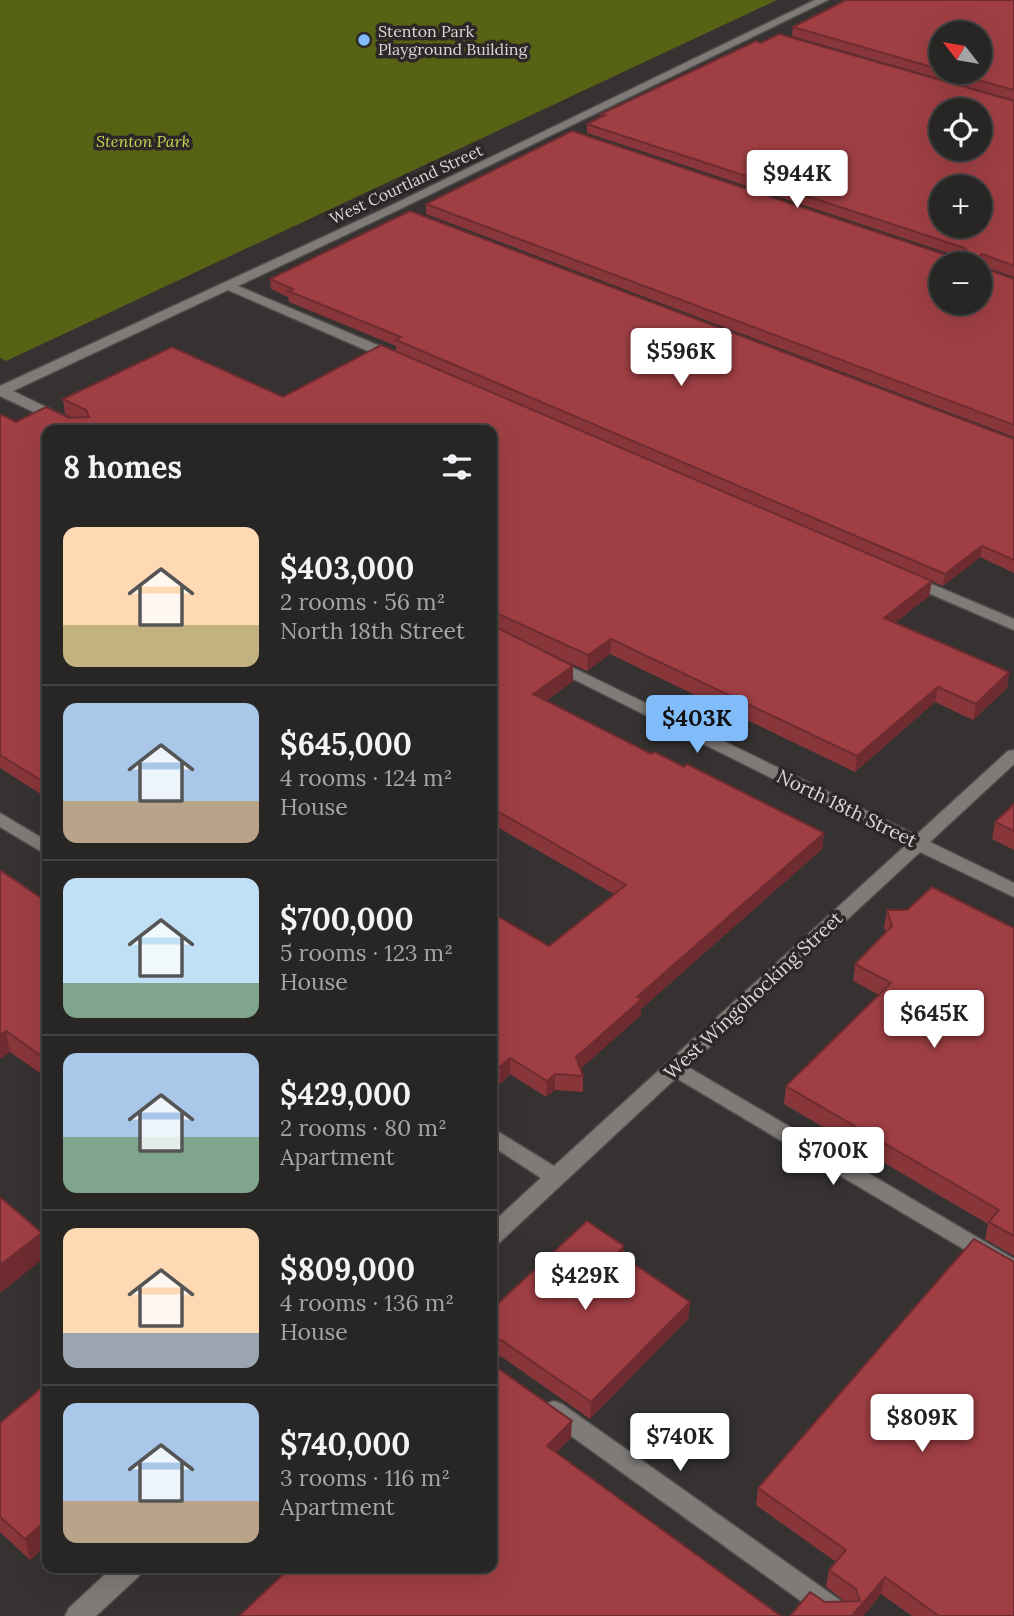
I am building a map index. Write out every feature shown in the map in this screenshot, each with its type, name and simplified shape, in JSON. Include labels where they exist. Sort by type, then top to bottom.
[{"type":"street","name":"West Courtland Street","points":[[1,391],[226,285],[400,210],[823,0]]},
{"type":"street","points":[[759,32],[772,36]]},
{"type":"street","points":[[558,130],[570,134]]},
{"type":"street","points":[[226,285],[404,362]]},
{"type":"street","points":[[1,391],[72,425]]},
{"type":"street","points":[[900,576],[1014,625]]},
{"type":"street","name":"North 18th Street","points":[[529,651],[1014,891]]},
{"type":"street","name":"West Wingohocking Street","points":[[497,1231],[1014,755]]},
{"type":"street","points":[[0,818],[42,846]]},
{"type":"street","points":[[674,1068],[1014,1270]]},
{"type":"street","points":[[497,1139],[555,1177]]},
{"type":"street","points":[[537,1398],[842,1616]]},
{"type":"street","points":[[78,1616],[125,1573]]},
{"type":"green space","name":"Stenton Park","points":[[0,0],[777,0],[6,361],[0,358]]},
{"type":"building","points":[[846,0],[1014,0],[1014,90],[992,84],[992,21],[929,21],[929,66],[793,27]]},
{"type":"building","points":[[779,34],[929,77],[929,84],[954,84],[1014,101],[1014,266],[992,258],[992,252],[968,252],[965,248],[935,238],[992,238],[992,175],[929,175],[929,236],[587,124],[605,115],[601,114],[756,41],[761,43]]},
{"type":"building","points":[[572,131],[937,252],[929,252],[929,315],[992,315],[992,271],[1014,279],[1014,425],[426,204]]},
{"type":"building","points":[[410,211],[1014,439],[1014,560],[982,546],[945,574],[396,340],[401,337],[288,291],[293,289],[270,279]]},
{"type":"building","points":[[381,345],[932,581],[884,618],[1009,672],[976,704],[938,687],[857,756],[611,639],[588,655],[497,613],[497,425],[42,425],[42,781],[0,755],[0,414],[16,422],[46,407],[69,418],[89,417],[86,410],[63,399],[172,347],[283,397]]},
{"type":"building","points":[[497,628],[573,666],[533,694],[651,754],[655,752],[684,767],[687,764],[824,833],[637,997],[642,999],[576,1057],[583,1076],[555,1074],[547,1081],[510,1058],[500,1067],[497,1065],[497,916],[549,946],[626,885],[497,811]]},
{"type":"building","points":[[1014,804],[1014,831],[995,822]]},
{"type":"building","points":[[0,870],[42,899],[42,1056],[6,1031],[0,1035]]},
{"type":"building","points":[[932,887],[1014,928],[1014,1236],[989,1222],[999,1210],[786,1086],[891,983],[855,964],[892,926],[887,910],[907,910]]},
{"type":"building","points":[[0,1197],[42,1233],[0,1265]]},
{"type":"building","points":[[587,1221],[624,1246],[618,1253],[690,1302],[591,1402],[497,1339],[497,1304]]},
{"type":"building","points":[[974,1239],[1014,1262],[1014,1616],[939,1616],[885,1577],[852,1616],[790,1616],[810,1592],[825,1602],[860,1601],[856,1589],[829,1570],[846,1550],[758,1488]]},
{"type":"building","points":[[497,1368],[572,1421],[547,1446],[781,1616],[239,1616],[285,1573],[497,1573]]},
{"type":"building","points":[[42,1387],[42,1524],[25,1539],[0,1517],[0,1423]]},
{"type":"place","name":"Stenton Park Playground Building","points":[[364,40]]}]
